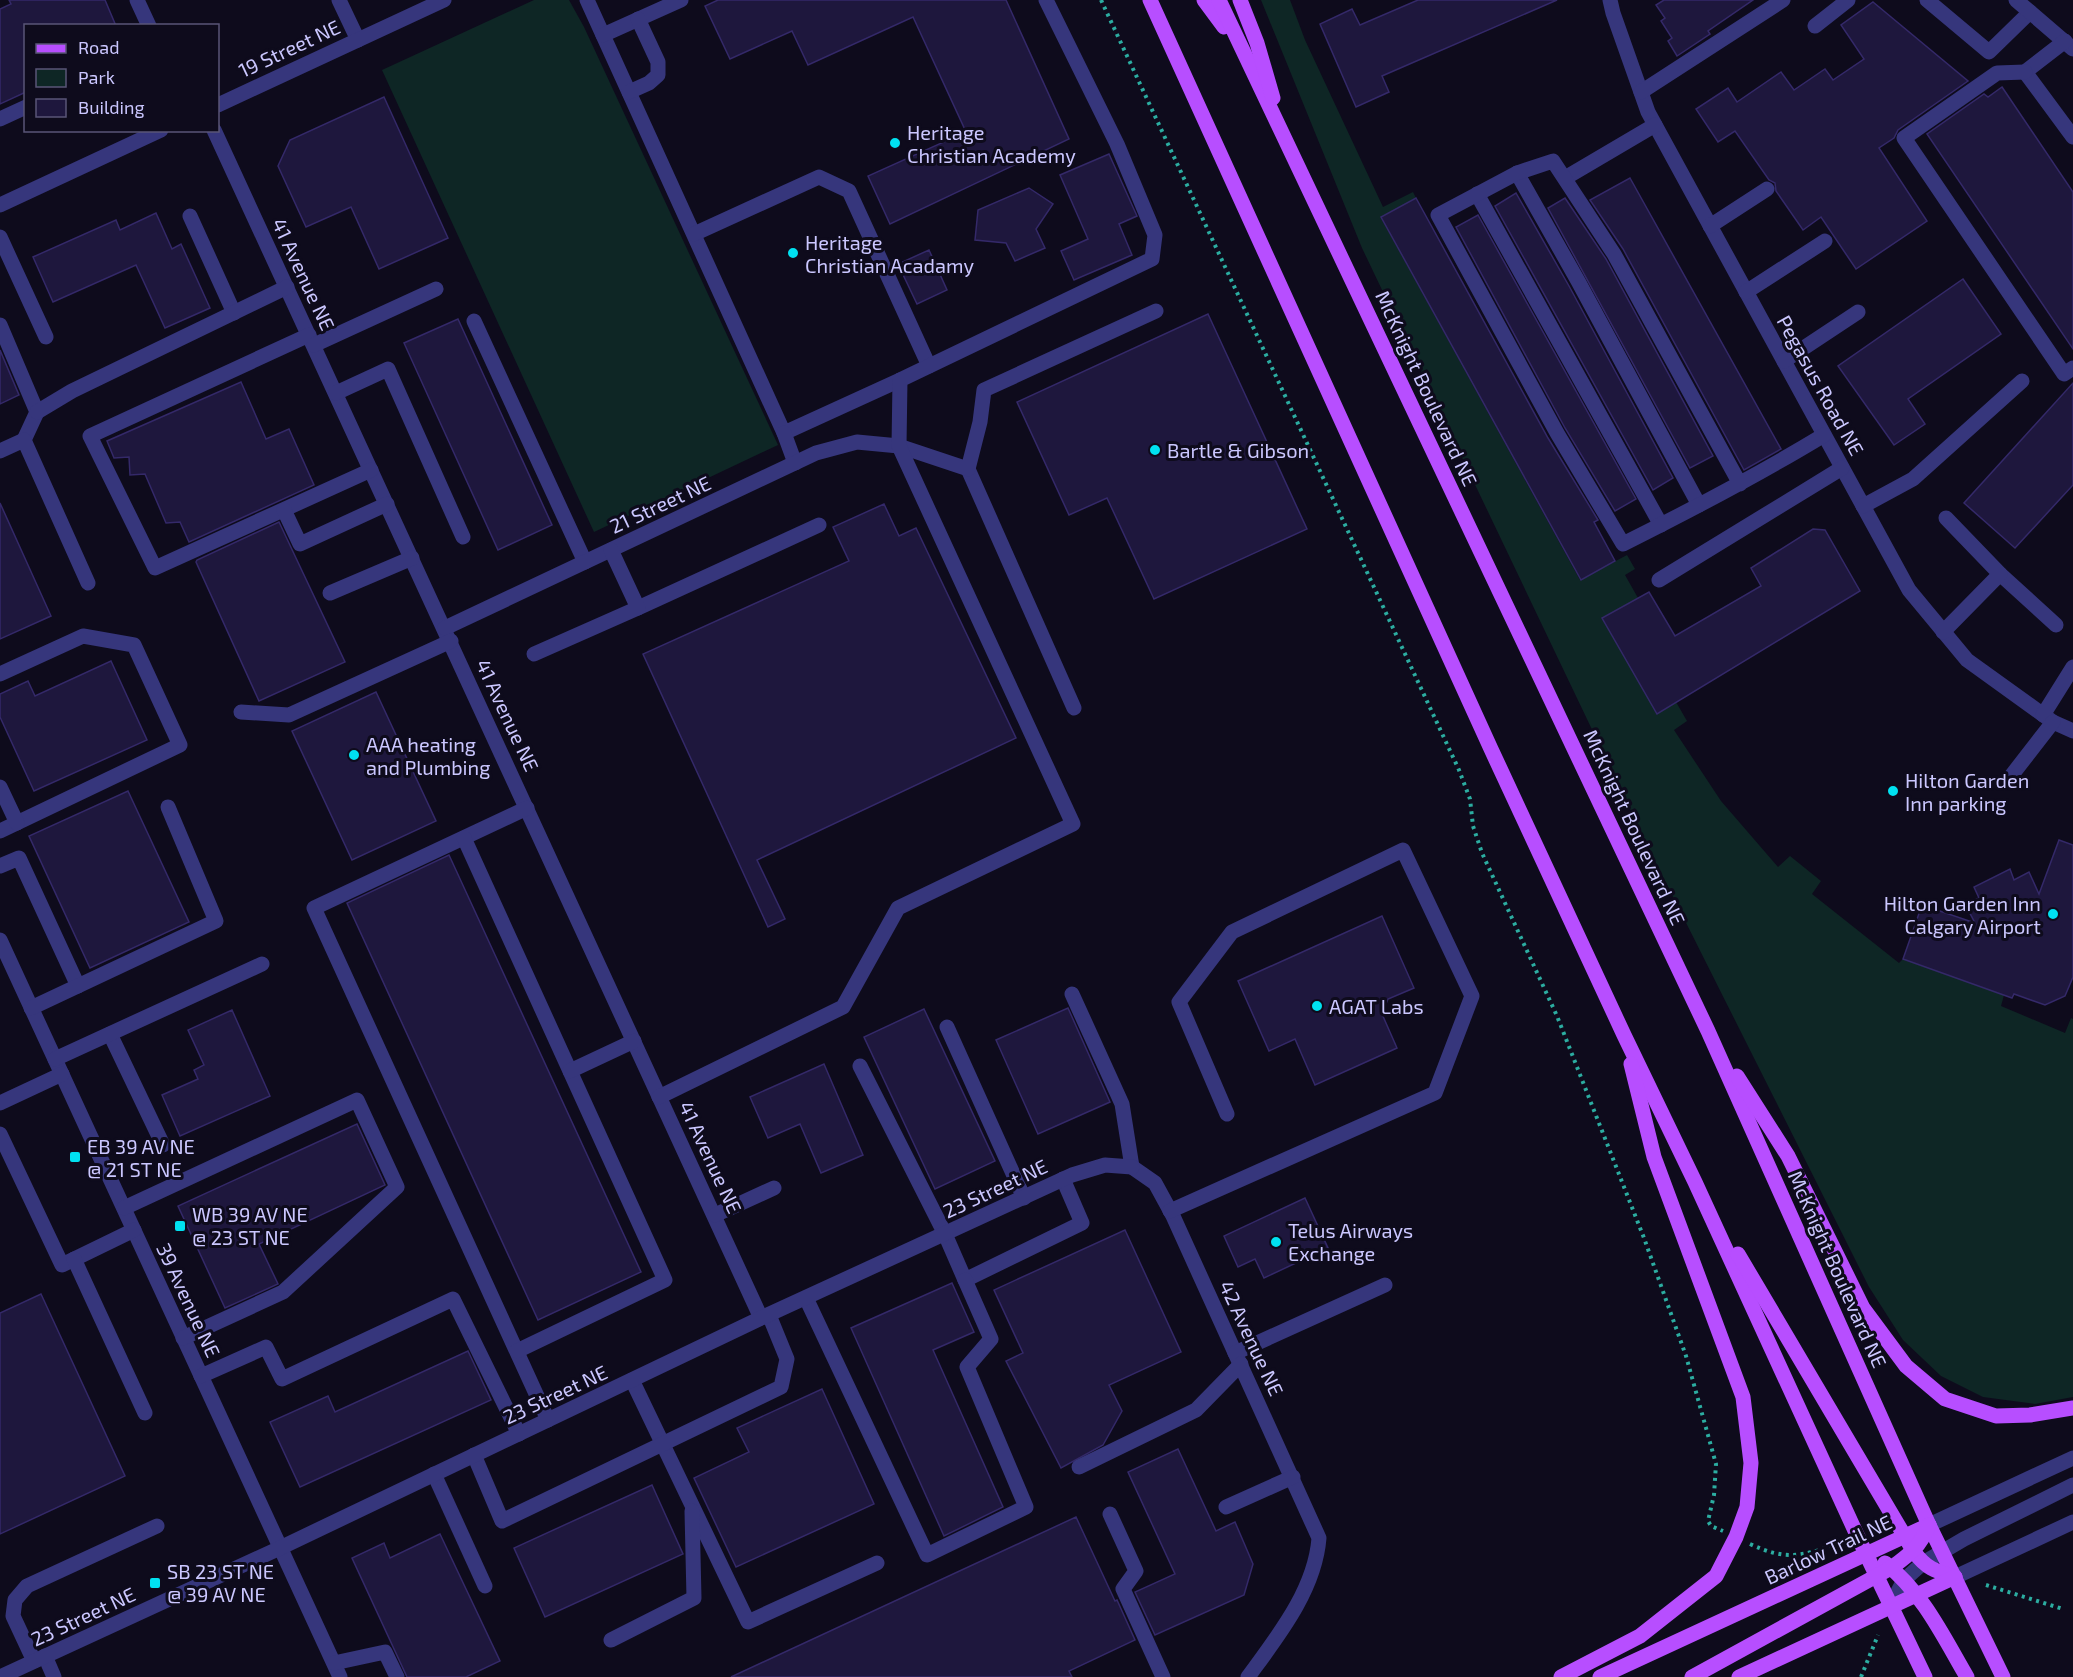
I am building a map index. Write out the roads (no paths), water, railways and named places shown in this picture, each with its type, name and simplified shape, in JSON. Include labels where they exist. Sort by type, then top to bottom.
[{"type":"main road","points":[[1150,0],[1486,738],[1924,1677]]},
{"type":"main road","points":[[1204,0],[1244,54]]},
{"type":"main road","name":"McKnight Boulevard NE","points":[[1219,0],[1708,1031],[1929,1525],[2003,1677]]},
{"type":"main road","points":[[1240,0],[1257,43],[1286,141]]},
{"type":"main road","points":[[1708,1031],[1788,1156],[1863,1308],[1906,1366],[1945,1399],[1996,1416],[2030,1415],[2073,1408]]},
{"type":"main road","points":[[1561,1677],[1640,1636],[1716,1576],[1736,1537],[1747,1507],[1751,1463],[1743,1397],[1654,1157],[1624,1035]]},
{"type":"main road","points":[[1695,1182],[1904,1537],[1918,1557],[1932,1570],[1955,1577]]},
{"type":"main road","points":[[1918,1557],[1929,1525]]},
{"type":"main road","name":"Barlow Trail NE","points":[[1600,1677],[1929,1525]]},
{"type":"main road","points":[[1866,1554],[1884,1562],[1904,1580],[1929,1611],[1967,1677]]},
{"type":"main road","points":[[1692,1677],[1891,1568],[1918,1557]]},
{"type":"main road","points":[[1739,1677],[1955,1577]]},
{"type":"street","points":[[138,0],[148,24]]},
{"type":"street","points":[[339,0],[357,40]]},
{"type":"street","name":"19 Street NE","points":[[219,105],[444,0]]},
{"type":"street","points":[[587,0],[784,434],[795,463]]},
{"type":"street","points":[[603,35],[681,0]]},
{"type":"street","points":[[784,434],[1152,259],[1155,235],[1117,144],[1046,0]]},
{"type":"street","name":"Pegasus Road NE","points":[[1610,0],[1641,92],[1655,125],[1909,590],[1967,660],[2048,718],[2073,732]]},
{"type":"street","points":[[1641,92],[1783,0]]},
{"type":"street","points":[[1815,26],[1848,0]]},
{"type":"street","points":[[1927,0],[1989,52],[2030,12]]},
{"type":"street","points":[[2016,0],[2069,45],[2025,72],[1997,73],[1904,138],[2064,374],[2073,368]]},
{"type":"street","points":[[629,92],[649,83],[658,75],[658,62],[638,19]]},
{"type":"street","points":[[2025,72],[2073,137]]},
{"type":"street","points":[[0,119],[24,108]]},
{"type":"street","points":[[1565,178],[1655,125]]},
{"type":"street","points":[[0,205],[157,132]]},
{"type":"street","name":"41 Avenue NE","points":[[215,132],[659,1097],[787,1359],[781,1387],[662,1443]]},
{"type":"street","points":[[1740,484],[1614,254],[1553,161],[1517,173],[1438,215],[1557,433],[1623,544],[1740,484],[1824,435]]},
{"type":"street","points":[[1517,173],[1699,505]]},
{"type":"street","points":[[694,234],[819,177],[849,191],[929,366]]},
{"type":"street","points":[[1710,226],[1767,189]]},
{"type":"street","points":[[1477,194],[1661,525]]},
{"type":"street","points":[[190,216],[234,313]]},
{"type":"street","points":[[0,237],[46,337]]},
{"type":"street","points":[[1746,292],[1825,241]]},
{"type":"street","points":[[0,451],[24,440],[37,412],[72,392],[287,288]]},
{"type":"street","points":[[371,470],[155,568],[90,436],[311,340],[436,289]]},
{"type":"street","points":[[1074,708],[968,470],[980,422],[984,390],[1156,311]]},
{"type":"street","points":[[1784,361],[1858,312]]},
{"type":"street","points":[[474,321],[585,562]]},
{"type":"street","points":[[0,325],[37,412]]},
{"type":"street","points":[[336,393],[388,369],[463,537]]},
{"type":"street","points":[[659,1097],[843,1007],[898,908],[1072,824],[899,446],[900,380]]},
{"type":"street","points":[[1863,506],[1913,479],[2022,381]]},
{"type":"street","points":[[24,440],[88,583]]},
{"type":"street","name":"21 Street NE","points":[[241,712],[289,716],[585,562],[816,453],[857,442],[899,446],[968,470]]},
{"type":"street","points":[[1659,580],[1842,468]]},
{"type":"street","points":[[284,510],[300,544],[387,504]]},
{"type":"street","points":[[1947,518],[2000,573],[2056,625]]},
{"type":"street","points":[[534,654],[819,525]]},
{"type":"street","points":[[611,550],[638,608]]},
{"type":"street","points":[[330,593],[412,558]]},
{"type":"street","points":[[1943,632],[2000,573]]},
{"type":"street","points":[[0,674],[83,636],[134,645],[180,745],[0,831]]},
{"type":"street","points":[[2008,780],[2048,718],[2073,667]]},
{"type":"street","points":[[0,787],[17,823]]},
{"type":"street","points":[[32,1008],[216,921],[168,807]]},
{"type":"street","points":[[527,808],[314,908],[548,1420]]},
{"type":"street","points":[[464,838],[665,1280],[517,1351]]},
{"type":"street","points":[[1170,1211],[1435,1093],[1472,996],[1403,850],[1232,932],[1179,1002],[1227,1114]]},
{"type":"street","points":[[0,866],[19,858],[78,986]]},
{"type":"street","name":"39 Avenue NE","points":[[1,944],[337,1670]]},
{"type":"street","points":[[55,1059],[262,964]]},
{"type":"street","points":[[1072,994],[1122,1104],[1132,1167]]},
{"type":"street","points":[[947,1027],[1024,1198]]},
{"type":"street","points":[[110,1034],[163,1145]]},
{"type":"street","points":[[570,1071],[634,1041]]},
{"type":"street","points":[[806,1298],[927,1555],[1026,1507],[967,1367],[991,1338],[945,1234],[860,1066]]},
{"type":"street","points":[[0,1103],[62,1074]]},
{"type":"street","points":[[124,1208],[357,1100],[397,1187],[283,1292],[183,1338]]},
{"type":"street","points":[[0,1134],[62,1265],[134,1230]]},
{"type":"street","name":"23 Street NE","points":[[0,1677],[280,1548],[765,1316],[1063,1179],[1105,1165],[1132,1167]]},
{"type":"street","name":"42 Avenue NE","points":[[1132,1167],[1155,1184],[1170,1211],[1293,1477],[1318,1538],[1317,1556],[1304,1591],[1248,1677]]},
{"type":"street","points":[[965,1280],[1082,1223],[1063,1179]]},
{"type":"street","points":[[715,1215],[774,1188]]},
{"type":"street","points":[[74,1259],[145,1413]]},
{"type":"street","points":[[1079,1467],[1196,1410],[1238,1359],[1385,1286]]},
{"type":"street","points":[[201,1376],[266,1347],[282,1378],[453,1299],[519,1434]]},
{"type":"street","points":[[632,1380],[748,1622],[878,1563]]},
{"type":"street","points":[[474,1455],[502,1521],[662,1443]]},
{"type":"street","name":"Barlow Trail NE","points":[[1929,1525],[2073,1458]]},
{"type":"street","points":[[434,1474],[485,1586]]},
{"type":"street","points":[[1226,1507],[1293,1477]]},
{"type":"street","points":[[1890,1607],[1918,1557],[1942,1551],[2073,1485]]},
{"type":"street","points":[[611,1640],[694,1599],[692,1506]]},
{"type":"street","points":[[1110,1514],[1136,1571],[1123,1589],[1163,1677]]},
{"type":"street","points":[[1955,1577],[2073,1522]]},
{"type":"street","points":[[54,1677],[39,1659],[13,1616],[15,1600],[27,1586],[157,1526]]},
{"type":"street","points":[[337,1670],[385,1652],[397,1677]]},
{"type":"place","name":"Heritage Christian Academy","points":[[895,143]]},
{"type":"place","name":"Heritage Christian Acadamy","points":[[793,253]]},
{"type":"place","name":"Bartle & Gibson","points":[[1155,450]]},
{"type":"place","name":"AAA heating and Plumbing","points":[[354,755]]},
{"type":"place","name":"Hilton Garden Inn parking","points":[[1893,791]]},
{"type":"place","name":"Hilton Garden Inn Calgary Airport","points":[[2053,914]]},
{"type":"place","name":"AGAT Labs","points":[[1317,1006]]},
{"type":"place","name":"EB 39 AV NE @ 21 ST NE","points":[[75,1157]]},
{"type":"place","name":"WB 39 AV NE @ 23 ST NE","points":[[180,1226]]},
{"type":"place","name":"Telus Airways Exchange","points":[[1276,1242]]},
{"type":"place","name":"SB 23 ST NE @ 39 AV NE","points":[[155,1583]]}]
